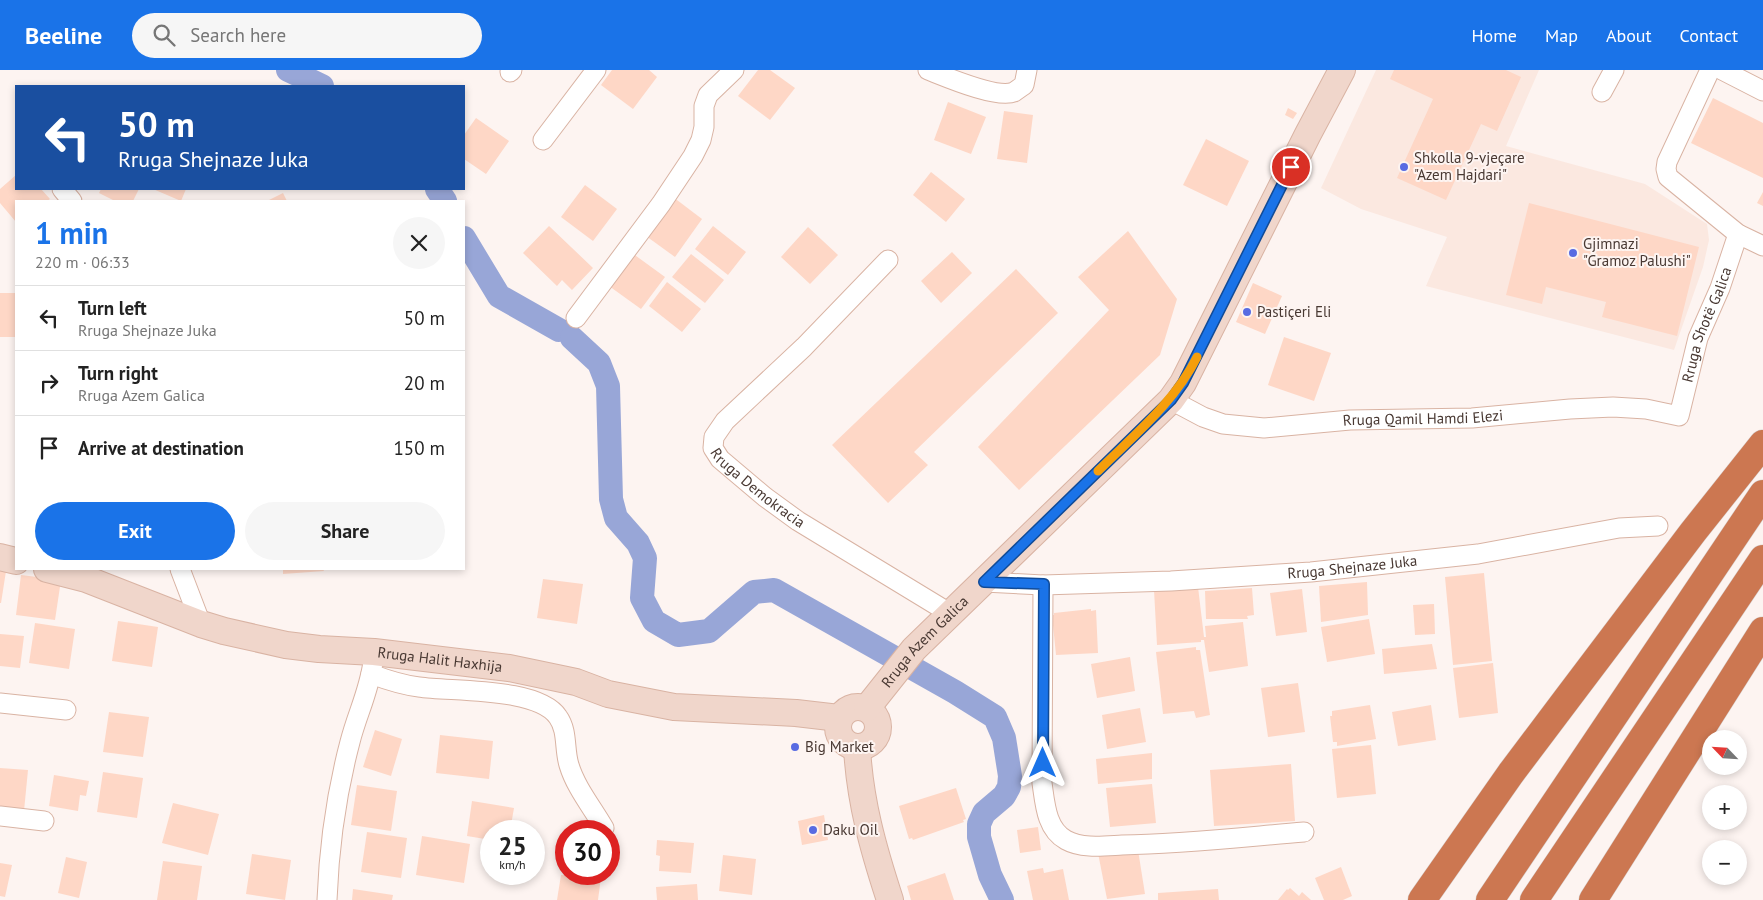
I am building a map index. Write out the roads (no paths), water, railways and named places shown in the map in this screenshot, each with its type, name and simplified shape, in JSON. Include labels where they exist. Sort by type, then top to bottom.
[{"type":"highway","points":[[1422,900],[1527,751],[1693,532],[1763,444]]},
{"type":"highway","points":[[1490,900],[1757,502]]},
{"type":"highway","points":[[1534,900],[1763,559]]},
{"type":"highway","points":[[1593,900],[1763,631]]},
{"type":"main road","name":"Rruga Azem Galica","points":[[867,708],[914,649],[1171,400],[1192,368],[1308,134],[1342,70]]},
{"type":"main road","points":[[0,558],[15,561]]},
{"type":"main road","name":"Rruga Halit Haxhija","points":[[51,570],[86,579],[200,624],[249,638],[319,650],[372,663],[509,668],[576,682],[608,694],[674,707],[796,713],[840,718]]},
{"type":"main road","points":[[861,706],[867,708],[876,718],[878,732],[870,744],[857,748],[850,746],[840,738],[838,732],[840,718],[848,709],[861,706]]},
{"type":"main road","points":[[857,748],[862,800],[875,852],[890,900]]},
{"type":"street","points":[[543,140],[596,70]]},
{"type":"street","points":[[576,318],[661,204],[693,156],[701,140],[704,127],[704,106],[708,95],[734,70]]},
{"type":"street","points":[[928,70],[978,88],[1000,93],[1013,92],[1024,85],[1027,70]]},
{"type":"street","points":[[1602,92],[1614,70]]},
{"type":"street","points":[[1710,70],[1667,162],[1668,177],[1738,234],[1763,246]]},
{"type":"street","points":[[1722,70],[1763,91]]},
{"type":"street","points":[[63,190],[71,200]]},
{"type":"street","name":"Rruga Shotë Galica","points":[[1679,416],[1698,338],[1720,288],[1738,234]]},
{"type":"street","name":"Rruga Demokracia","points":[[888,260],[804,347],[725,421],[714,437],[713,448],[720,458],[765,497],[798,521],[951,614]]},
{"type":"street","name":"Rruga Qamil Hamdi Elezi","points":[[1171,400],[1203,417],[1223,424],[1264,428],[1350,420],[1472,418],[1613,407],[1679,416]]},
{"type":"street","name":"Rruga Shejnaze Juka","points":[[984,582],[1044,584],[1171,581],[1311,572],[1478,554],[1620,528],[1658,526]]},
{"type":"street","points":[[180,570],[200,624]]},
{"type":"street","points":[[1044,584],[1042,783],[1046,808],[1057,834],[1076,844],[1088,846],[1150,845],[1304,832]]},
{"type":"street","points":[[327,900],[328,862],[333,817],[351,736],[368,688],[372,663],[404,685],[520,696],[541,704],[557,715],[564,728],[569,765],[578,787],[599,820]]},
{"type":"street","points":[[0,703],[66,710]]},
{"type":"street","points":[[0,816],[44,821]]},
{"type":"waterway","points":[[288,70],[320,85]]},
{"type":"waterway","points":[[438,190],[444,200]]},
{"type":"waterway","points":[[465,240],[499,296],[559,330]]},
{"type":"waterway","points":[[572,338],[599,363],[608,386],[611,499],[616,518],[638,543],[645,558],[642,598],[654,621],[678,635],[709,631],[754,592],[774,590],[955,692],[995,717],[1004,738],[1010,776],[1009,787],[1004,796],[984,813],[979,824],[979,837],[990,875],[1002,900]]},
{"type":"place","name":"Shkolla 9-vjeçare \"Azem Hajdari\"","points":[[1404,167]]},
{"type":"place","name":"Gjimnazi \"Gramoz Palushi\"","points":[[1573,253]]},
{"type":"place","name":"Pastiçeri Eli","points":[[1247,312]]},
{"type":"place","name":"Big Market","points":[[795,747]]},
{"type":"place","name":"Daku Oil","points":[[813,830]]}]
